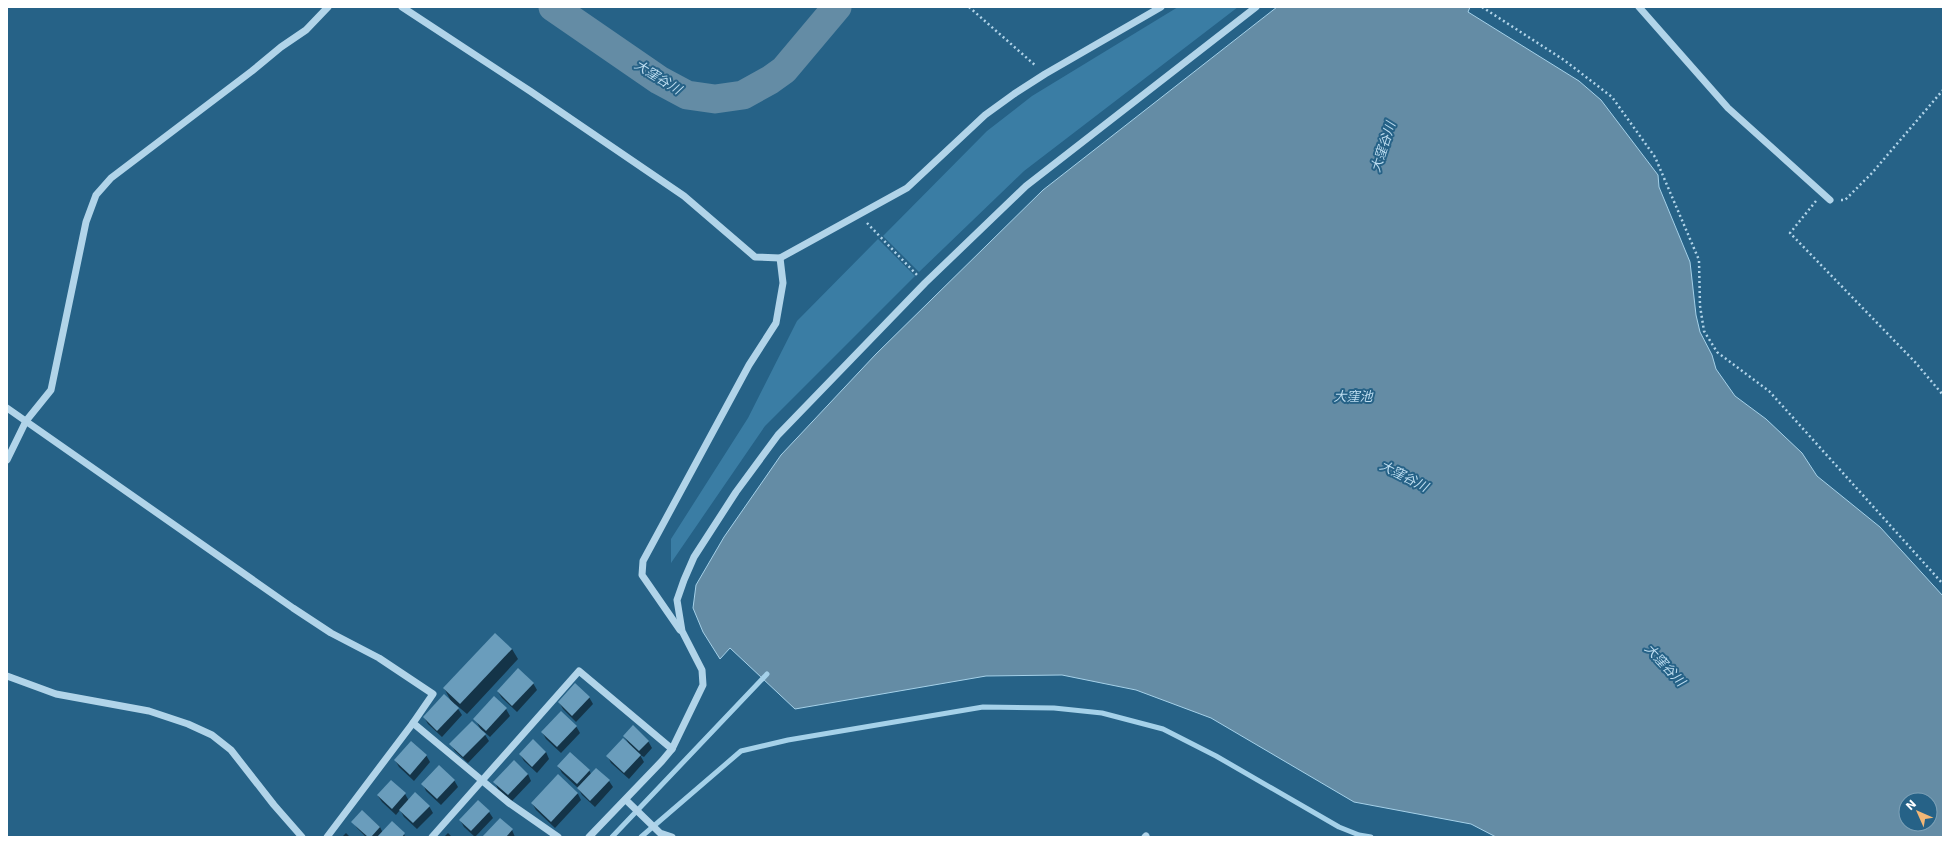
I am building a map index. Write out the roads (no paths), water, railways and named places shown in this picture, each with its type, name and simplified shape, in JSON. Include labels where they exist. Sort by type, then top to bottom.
[{"type":"street","points":[[7,460],[26,421],[51,390],[86,222],[96,195],[111,178],[252,72],[281,47],[306,30],[328,7]]},
{"type":"street","points":[[402,7],[530,91],[684,196],[755,257],[780,258],[907,188],[985,115],[1045,74],[1161,7]]},
{"type":"street","points":[[682,632],[677,600],[694,557],[736,492],[778,435],[925,283],[1026,186],[1256,7]]},
{"type":"street","points":[[1640,7],[1728,108],[1830,200]]},
{"type":"street","points":[[589,837],[628,802],[672,749],[703,685],[702,670],[682,632],[642,575],[643,561],[749,365],[776,323],[783,282],[780,258]]},
{"type":"street","points":[[7,408],[292,608],[331,633],[379,658],[434,694],[328,837]]},
{"type":"street","points":[[432,837],[579,671],[672,749]]},
{"type":"street","points":[[7,676],[56,694],[149,710],[188,724],[212,735],[231,750],[274,805],[302,837]]},
{"type":"street","points":[[413,723],[528,818],[558,837]]},
{"type":"street","points":[[628,802],[660,833],[672,837]]},
{"type":"water","name":"大窪池","points":[[1277,7],[1470,7],[1468,12],[1579,81],[1601,100],[1658,175],[1659,187],[1690,262],[1696,315],[1700,332],[1712,355],[1716,369],[1735,396],[1766,419],[1802,453],[1817,476],[1880,527],[1943,596],[1943,837],[1496,837],[1471,824],[1354,802],[1211,718],[1136,690],[1062,675],[986,676],[795,709],[730,648],[720,659],[703,632],[693,608],[696,585],[724,537],[781,455],[876,354],[1043,190]]},
{"type":"waterway","name":"大窪谷川","points":[[553,7],[659,80],[687,95],[715,99],[743,95],[770,80],[784,70],[837,7]]},
{"type":"waterway","points":[[612,837],[767,674]]},
{"type":"waterway","points":[[641,837],[741,751],[788,740],[983,707],[1054,708],[1102,713],[1163,729],[1216,756],[1339,827],[1359,835],[1371,837]]}]
